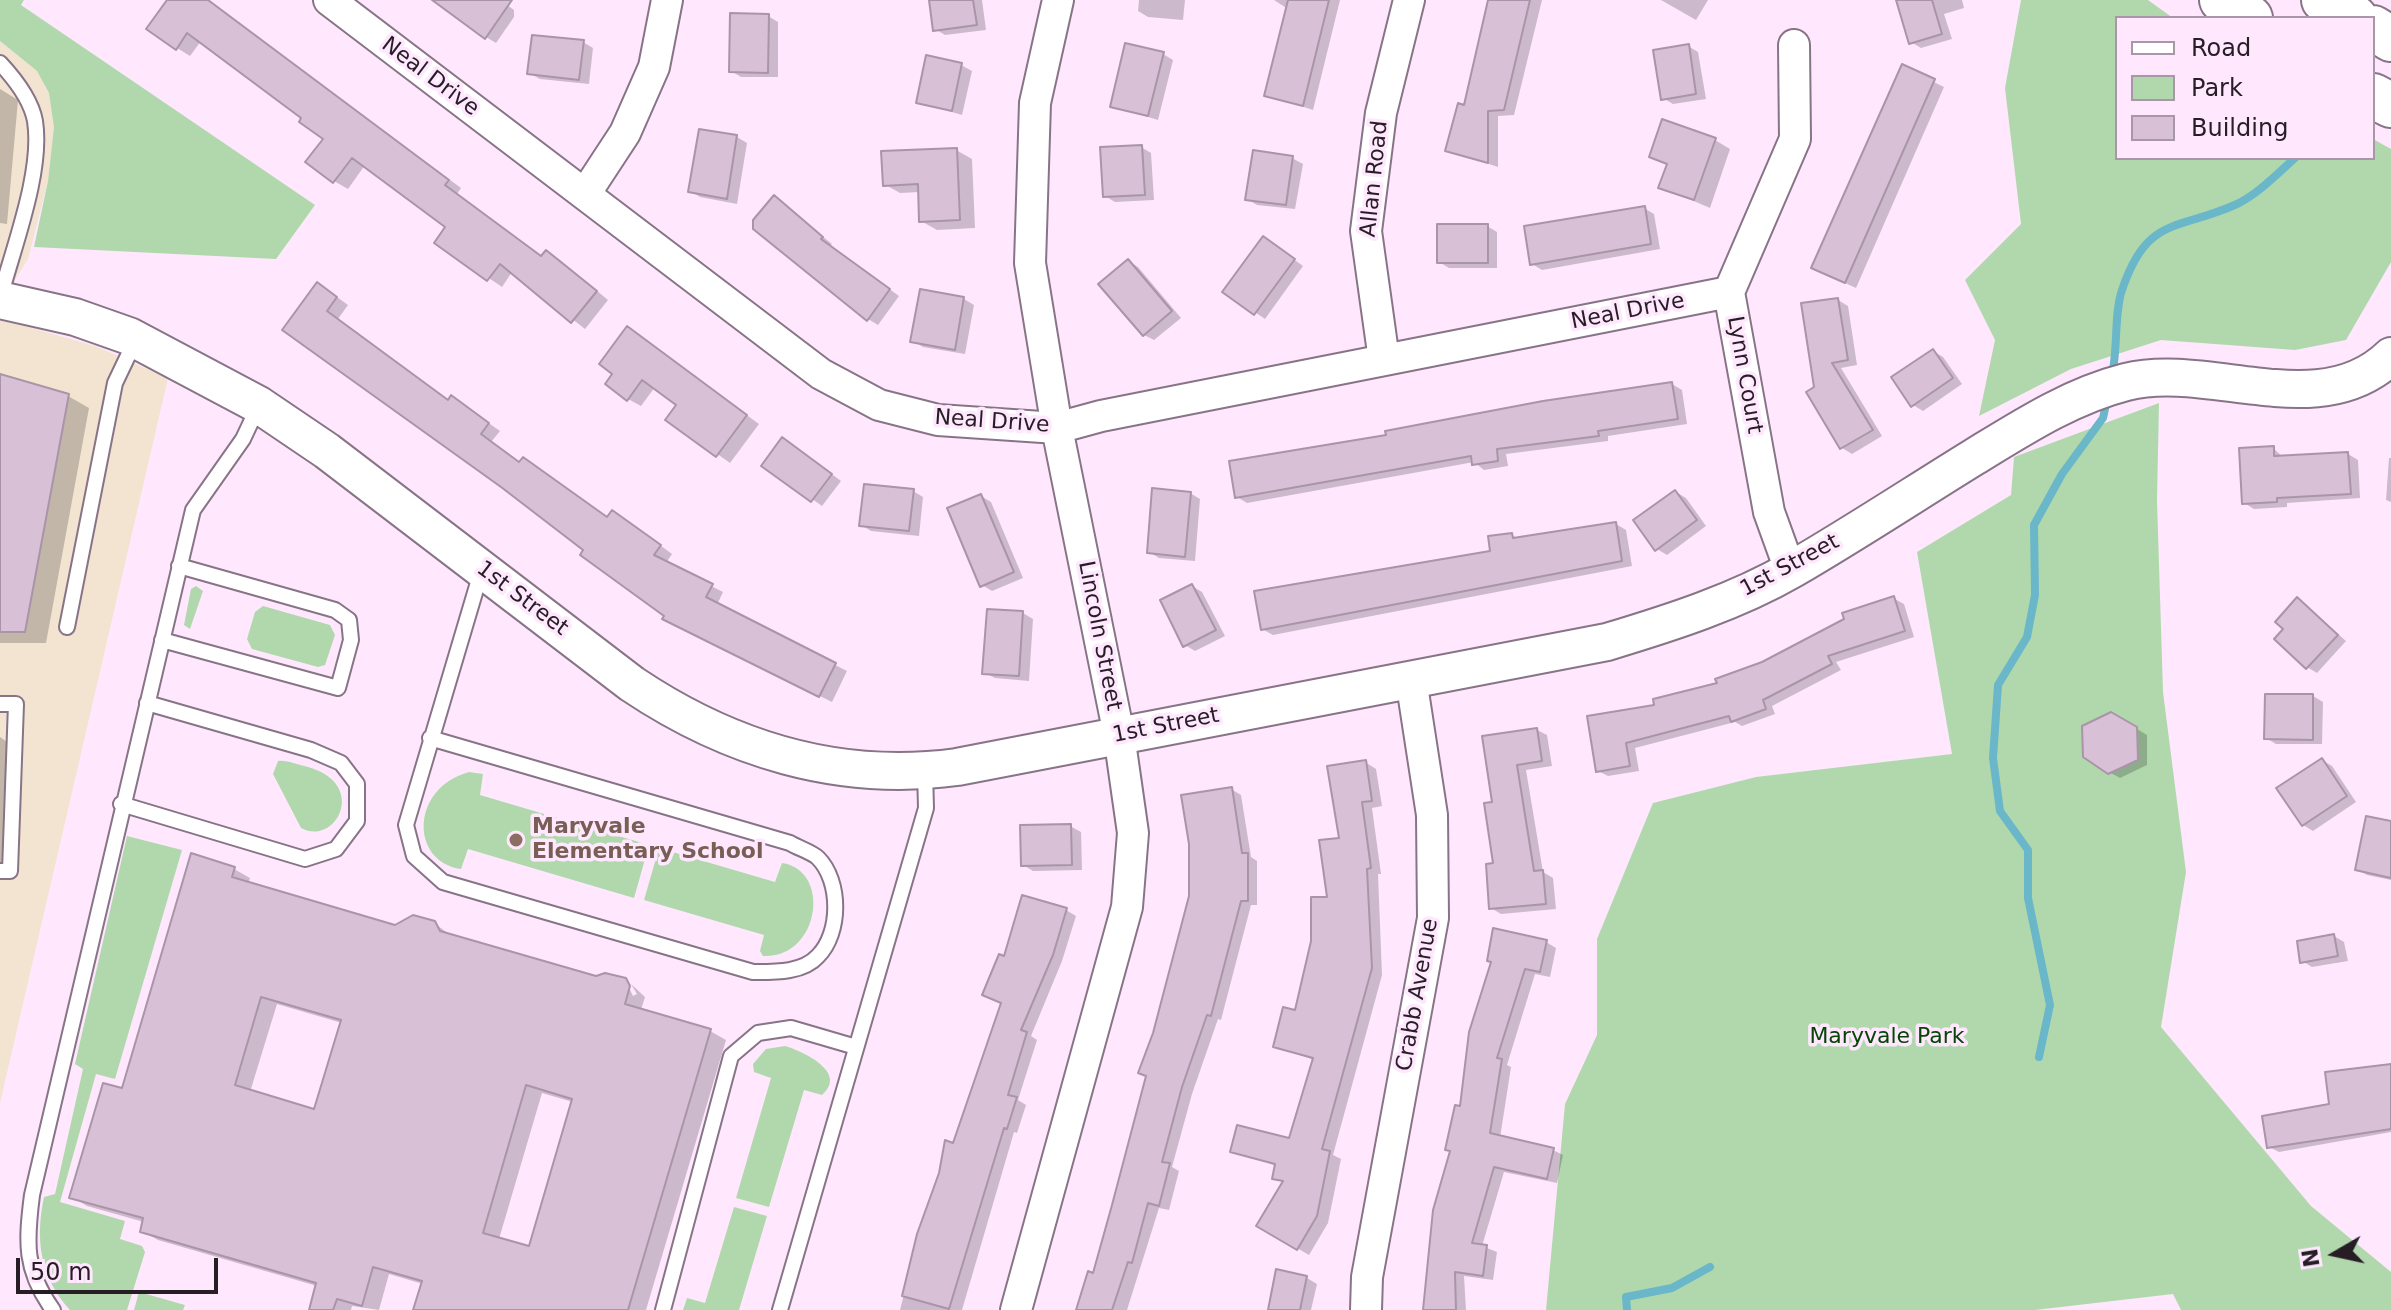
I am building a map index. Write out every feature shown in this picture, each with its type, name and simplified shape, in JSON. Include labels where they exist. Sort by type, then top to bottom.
[{"type":"main road","points":[[2222,0],[2247,16]]},
{"type":"main road","points":[[2324,0],[2352,16]]},
{"type":"street","name":"Neal Drive","points":[[329,0],[821,374],[879,405],[938,420],[1057,428],[1101,416],[1729,292]]},
{"type":"street","points":[[585,194],[625,133],[649,80],[667,0]]},
{"type":"street","name":"Lincoln Street","points":[[1016,1310],[1127,907],[1133,833],[1119,735],[1057,428],[1030,263],[1035,103],[1058,0]]},
{"type":"street","name":"Allan Road","points":[[1384,360],[1366,231],[1381,113],[1409,0]]},
{"type":"street","name":"Lynn Court","points":[[1790,570],[1769,512],[1729,292],[1795,139],[1794,45]]},
{"type":"street","name":"1st Street","points":[[0,299],[75,317],[136,339],[259,405],[327,451],[632,684],[693,722],[778,755],[826,766],[925,771],[1607,642],[1679,620],[1790,570],[2037,418],[2094,392],[2130,381],[2171,378],[2297,388],[2341,385],[2388,363]]},
{"type":"street","name":"Crabb Avenue","points":[[1366,1310],[1367,1277],[1433,918],[1432,815],[1411,679]]},
{"type":"lane","points":[[0,63],[16,80],[35,119],[36,152],[0,299]]},
{"type":"lane","points":[[67,627],[115,383],[136,339]]},
{"type":"lane","points":[[53,1310],[38,1289],[26,1245],[32,1195],[121,804],[193,510],[243,439],[259,405]]},
{"type":"lane","points":[[162,640],[338,688],[351,640],[349,620],[335,610],[179,566]]},
{"type":"lane","points":[[430,738],[790,843],[819,858],[837,898],[833,930],[818,957],[787,972],[753,972],[443,882],[414,856],[406,825],[430,738],[482,569]]},
{"type":"lane","points":[[121,804],[305,859],[336,849],[357,821],[357,784],[341,763],[311,750],[147,703]]},
{"type":"lane","points":[[0,704],[16,704],[10,871],[0,871]]},
{"type":"lane","points":[[780,1310],[926,808],[925,771]]},
{"type":"lane","points":[[663,1310],[731,1056],[758,1033],[791,1028],[856,1047]]},
{"type":"shaded area","points":[[0,41],[37,71],[49,93],[55,120],[48,181],[28,259],[0,304]]},
{"type":"shaded area","points":[[0,319],[95,346],[168,378],[0,1103]]},
{"type":"green space","points":[[0,0],[24,0],[21,5],[315,205],[276,259],[34,247],[48,181],[54,127],[49,93],[37,71],[0,41]]},
{"type":"green space","points":[[2021,0],[2148,0],[2170,16],[2115,16],[2115,160],[2375,160],[2375,140],[2391,149],[2391,262],[2346,340],[2295,350],[2161,340],[2071,369],[1979,416],[1995,340],[1965,280],[2021,224],[2005,88]]},
{"type":"green space","name":"Maryvale Park","points":[[2159,403],[2157,500],[2163,692],[2186,872],[2161,1027],[2311,1206],[2391,1272],[2391,1310],[2181,1310],[2173,1294],[2035,1310],[1546,1310],[1565,1104],[1597,1035],[1597,939],[1653,803],[1756,777],[1952,754],[1917,552],[2011,495],[2014,457]]},
{"type":"green space","points":[[196,586],[203,591],[190,629],[184,625],[191,589]]},
{"type":"green space","points":[[263,606],[330,625],[335,635],[325,665],[318,667],[252,649],[247,639],[255,612]]},
{"type":"green space","points":[[278,761],[308,767],[327,775],[338,786],[342,799],[335,822],[314,832],[301,828],[273,774]]},
{"type":"green space","points":[[469,772],[483,774],[480,795],[649,845],[634,898],[468,849],[461,869],[444,863],[432,853],[426,839],[424,824],[427,808],[436,793],[450,780]]},
{"type":"green space","points":[[127,836],[182,850],[115,1079],[96,1074],[60,1202],[125,1221],[120,1239],[142,1246],[145,1252],[127,1310],[70,1310],[46,1271],[40,1243],[41,1213],[44,1197],[55,1194],[83,1069],[75,1064]]},
{"type":"green space","points":[[659,848],[775,882],[782,863],[798,869],[808,881],[813,896],[813,913],[807,930],[797,944],[782,953],[763,956],[760,951],[764,935],[644,900]]},
{"type":"green space","points":[[785,1046],[820,1064],[830,1078],[829,1086],[822,1095],[804,1090],[769,1207],[736,1198],[771,1078],[754,1072],[753,1064],[766,1049]]},
{"type":"green space","points":[[734,1207],[767,1216],[739,1310],[683,1310],[687,1298],[705,1303]]},
{"type":"green space","points":[[139,1292],[185,1305],[183,1310],[134,1310]]},
{"type":"building","points":[[167,0],[208,0],[449,180],[445,185],[541,256],[546,250],[597,291],[571,323],[500,264],[487,281],[434,243],[445,227],[352,158],[333,183],[305,162],[323,139],[299,122],[301,118],[187,33],[176,50],[146,29]]},
{"type":"building","points":[[432,0],[512,0],[485,39]]},
{"type":"building","points":[[929,0],[973,0],[977,25],[933,31]]},
{"type":"building","points":[[1288,0],[1329,0],[1303,106],[1264,96]]},
{"type":"building","points":[[1488,0],[1530,0],[1504,110],[1488,111],[1488,163],[1445,151],[1458,103],[1464,105]]},
{"type":"building","points":[[1896,0],[1932,0],[1942,34],[1909,44]]},
{"type":"building","points":[[730,13],[769,14],[768,73],[729,72]]},
{"type":"building","points":[[532,35],[584,40],[579,80],[527,74]]},
{"type":"building","points":[[1125,43],[1164,52],[1148,116],[1110,107]]},
{"type":"building","points":[[1689,44],[1696,94],[1661,100],[1653,50]]},
{"type":"building","points":[[926,55],[962,63],[952,111],[916,103]]},
{"type":"building","points":[[1902,64],[1935,79],[1845,283],[1811,268]]},
{"type":"building","points":[[1662,119],[1716,138],[1694,200],[1658,188],[1667,164],[1649,157]]},
{"type":"building","points":[[699,129],[737,135],[727,199],[688,192]]},
{"type":"building","points":[[1142,145],[1145,195],[1103,197],[1100,147]]},
{"type":"building","points":[[957,148],[960,220],[919,222],[918,184],[883,186],[881,151]]},
{"type":"building","points":[[1253,150],[1293,156],[1286,205],[1245,200]]},
{"type":"building","points":[[774,195],[823,237],[821,239],[890,289],[867,321],[753,229],[753,220]]},
{"type":"building","points":[[1645,206],[1651,244],[1530,265],[1524,226]]},
{"type":"building","points":[[1437,224],[1488,224],[1488,263],[1437,263]]},
{"type":"building","points":[[1263,236],[1295,259],[1254,315],[1222,292]]},
{"type":"building","points":[[1128,259],[1172,311],[1143,336],[1098,284]]},
{"type":"building","points":[[317,282],[337,297],[327,311],[448,400],[451,395],[489,423],[481,434],[519,462],[523,457],[607,517],[612,510],[661,545],[654,555],[713,584],[706,597],[836,663],[819,697],[662,619],[664,616],[580,555],[583,550],[501,487],[282,330]]},
{"type":"building","points":[[920,289],[964,297],[955,350],[910,342]]},
{"type":"building","points":[[1838,298],[1848,360],[1832,363],[1873,430],[1840,449],[1806,392],[1814,387],[1801,303]]},
{"type":"building","points":[[627,326],[747,415],[716,457],[665,420],[676,405],[642,380],[627,401],[605,384],[612,374],[599,364]]},
{"type":"building","points":[[1933,349],[1953,378],[1911,407],[1891,377]]},
{"type":"building","points":[[0,374],[69,394],[25,632],[0,632]]},
{"type":"building","points":[[1672,382],[1678,419],[1598,431],[1599,436],[1497,449],[1498,461],[1472,465],[1471,456],[1235,498],[1229,461],[1386,435],[1385,431],[1543,401]]},
{"type":"building","points":[[782,437],[832,474],[811,502],[761,466]]},
{"type":"building","points":[[2274,446],[2274,456],[2348,452],[2351,494],[2277,498],[2277,502],[2242,504],[2239,448]]},
{"type":"building","points":[[864,484],[914,489],[909,531],[859,526]]},
{"type":"building","points":[[1152,488],[1191,492],[1185,557],[1147,553]]},
{"type":"building","points":[[1675,490],[1697,520],[1655,551],[1633,520]]},
{"type":"building","points":[[981,494],[1014,572],[980,587],[947,508]]},
{"type":"building","points":[[1616,522],[1622,561],[1261,630],[1254,591],[1490,551],[1488,536],[1512,533],[1513,538]]},
{"type":"building","points":[[1192,584],[1216,630],[1183,647],[1160,600]]},
{"type":"building","points":[[1894,596],[1905,631],[1828,656],[1832,664],[1763,700],[1766,709],[1731,722],[1729,716],[1626,743],[1630,766],[1596,772],[1587,716],[1654,705],[1653,699],[1717,683],[1715,679],[1762,662],[1844,619],[1842,613]]},
{"type":"building","points":[[2297,597],[2338,635],[2306,669],[2274,639],[2283,629],[2275,622]]},
{"type":"building","points":[[987,609],[1023,611],[1019,676],[982,674]]},
{"type":"building","points":[[2265,694],[2313,694],[2313,740],[2264,739]]},
{"type":"building","points":[[2111,712],[2137,727],[2138,760],[2108,774],[2083,757],[2082,726]]},
{"type":"building","points":[[1537,728],[1542,761],[1517,765],[1534,871],[1543,870],[1546,904],[1489,909],[1486,864],[1493,863],[1484,803],[1492,802],[1482,736]]},
{"type":"building","points":[[2322,758],[2347,796],[2302,826],[2276,788]]},
{"type":"building","points":[[1366,760],[1372,801],[1362,802],[1371,868],[1367,869],[1372,968],[1322,1149],[1330,1151],[1317,1216],[1297,1250],[1256,1226],[1283,1181],[1272,1179],[1275,1164],[1230,1152],[1237,1125],[1289,1138],[1313,1058],[1273,1047],[1283,1007],[1295,1010],[1311,941],[1311,897],[1327,897],[1319,840],[1339,838],[1327,766]]},
{"type":"building","points":[[1232,787],[1242,853],[1248,853],[1248,901],[1241,901],[1211,1016],[1207,1015],[1182,1087],[1162,1162],[1170,1163],[1159,1206],[1148,1203],[1132,1263],[1128,1262],[1112,1310],[1076,1310],[1088,1271],[1093,1273],[1112,1205],[1146,1076],[1138,1073],[1153,1033],[1189,896],[1189,844],[1181,795]]},
{"type":"building","points":[[2366,816],[2391,821],[2391,878],[2355,870]]},
{"type":"building","points":[[1071,824],[1072,865],[1021,866],[1020,825]]},
{"type":"building","points":[[191,853],[235,867],[232,877],[395,925],[413,915],[435,921],[440,931],[596,976],[605,973],[626,978],[630,986],[625,1004],[711,1029],[628,1310],[413,1310],[422,1281],[373,1267],[362,1306],[337,1299],[333,1310],[309,1310],[316,1283],[140,1232],[143,1218],[69,1198],[103,1083],[122,1088]],"holes":[[[261,997],[341,1020],[314,1109],[235,1085]],[[526,1085],[572,1099],[529,1246],[483,1233]]]},
{"type":"building","points":[[1022,895],[1067,908],[1053,955],[1021,1030],[1027,1032],[1008,1095],[1017,1097],[1007,1129],[1004,1128],[949,1309],[902,1296],[917,1234],[939,1173],[945,1140],[953,1143],[1001,1003],[982,995],[999,954],[1004,956]]},
{"type":"building","points":[[1493,928],[1547,940],[1540,972],[1525,969],[1497,1058],[1502,1059],[1490,1133],[1554,1148],[1547,1179],[1494,1167],[1472,1243],[1487,1245],[1483,1276],[1455,1272],[1456,1310],[1423,1310],[1433,1210],[1450,1151],[1445,1150],[1455,1105],[1460,1106],[1469,1032],[1491,962],[1487,961]]},
{"type":"building","points":[[2334,934],[2338,956],[2300,963],[2297,941]]},
{"type":"building","points":[[2391,1064],[2391,1129],[2267,1148],[2262,1116],[2329,1104],[2325,1072]]},
{"type":"building","points":[[1276,1269],[1307,1276],[1300,1310],[1268,1310]]},
{"type":"waterway","points":[[2112,375],[2122,290],[2142,249],[2167,229],[2245,200],[2293,160]]},
{"type":"waterway","points":[[2039,1057],[2050,1005],[2028,898],[2028,850],[2000,811],[1993,758],[1998,685],[2027,637],[2035,595],[2034,525],[2062,474],[2103,418],[2107,400]]},
{"type":"waterway","points":[[1627,1310],[1626,1297],[1672,1288],[1710,1267]]},
{"type":"place","name":"Maryvale Elementary School","points":[[516,840]]}]
